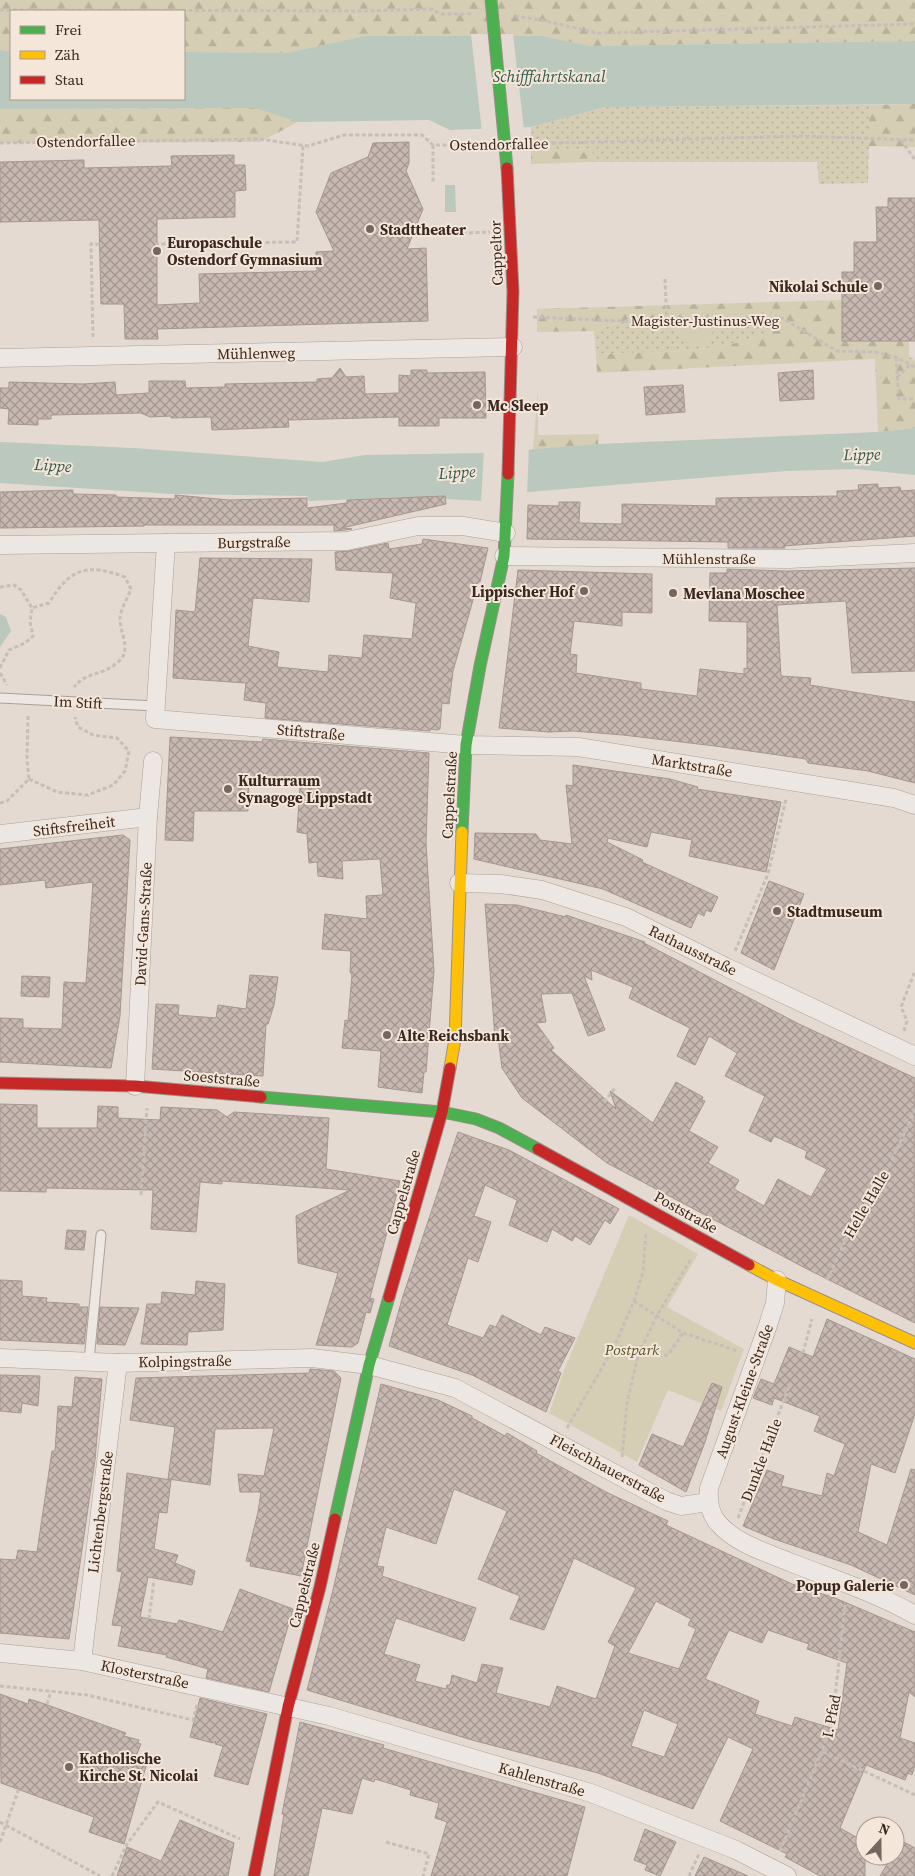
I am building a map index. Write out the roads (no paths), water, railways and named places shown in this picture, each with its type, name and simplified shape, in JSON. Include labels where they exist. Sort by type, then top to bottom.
[{"type":"street","name":"Cappeltor","points":[[491,0],[505,139],[511,232],[513,317],[507,505]]},
{"type":"street","name":"Mühlenweg","points":[[0,358],[512,347]]},
{"type":"street","name":"Cappelstraße","points":[[254,1876],[288,1707],[320,1587],[369,1365],[442,1112],[455,1039],[459,883],[466,745],[480,666],[492,619],[504,556],[507,505]]},
{"type":"street","name":"Burgstraße","points":[[0,545],[348,541],[418,526],[463,526],[506,533]]},
{"type":"street","points":[[155,713],[166,543]]},
{"type":"street","name":"Mühlenstraße","points":[[504,556],[789,559],[915,553]]},
{"type":"street","name":"Stiftstraße","points":[[155,713],[466,745]]},
{"type":"street","name":"Marktstraße","points":[[466,745],[578,747],[894,798],[915,805]]},
{"type":"street","name":"David-Gans-Straße","points":[[142,1086],[148,817],[153,761]]},
{"type":"street","name":"Stiftsfreiheit","points":[[0,834],[148,817]]},
{"type":"street","name":"Rathausstraße","points":[[459,883],[501,884],[542,890],[626,917],[728,968],[915,1056]]},
{"type":"street","name":"Soeststraße","points":[[0,1084],[142,1086],[442,1112]]},
{"type":"street","name":"Poststraße","points":[[442,1112],[476,1119],[499,1128],[777,1280],[915,1343]]},
{"type":"street","name":"August-Kleine-Straße","points":[[708,1502],[708,1488],[775,1303],[777,1280]]},
{"type":"street","name":"Kolpingstraße","points":[[0,1358],[118,1363],[312,1358],[369,1365]]},
{"type":"street","name":"Lichtenbergstraße","points":[[82,1661],[118,1363]]},
{"type":"street","name":"Fleischhauerstraße","points":[[369,1365],[455,1388],[666,1501],[681,1506],[708,1502]]},
{"type":"street","points":[[708,1502],[718,1523],[731,1535],[766,1553],[846,1584],[915,1615]]},
{"type":"street","name":"Klosterstraße","points":[[0,1653],[82,1661],[202,1686],[288,1707]]},
{"type":"street","name":"Kahlenstraße","points":[[288,1707],[329,1716],[591,1793],[698,1834],[780,1872]]},
{"type":"lane","name":"Im Stift","points":[[0,698],[71,702],[155,713]]},
{"type":"lane","points":[[89,1361],[101,1234]]},
{"type":"water","name":"Schifffahrtskanal","points":[[365,36],[542,36],[590,46],[915,41],[915,104],[605,107],[531,127],[450,130],[429,120],[298,122],[254,108],[0,109],[0,50],[10,51],[10,100],[185,100],[185,52],[286,53]]},
{"type":"water","points":[[445,185],[455,185],[456,212],[445,212]]},
{"type":"water","name":"Lippe","points":[[915,428],[915,475],[856,469],[786,471],[528,492],[483,501],[406,497],[309,501],[307,496],[172,494],[0,483],[0,442],[133,448],[323,462],[365,455],[485,453],[598,444],[878,432]]},
{"type":"water","points":[[0,614],[6,617],[11,631],[0,647]]},
{"type":"place","name":"Stadttheater","points":[[370,229]]},
{"type":"place","name":"Europaschule Ostendorf Gymnasium","points":[[157,251]]},
{"type":"place","name":"Nikolai Schule","points":[[878,286]]},
{"type":"place","name":"Mc Sleep","points":[[477,405]]},
{"type":"place","name":"Lippischer Hof","points":[[584,591]]},
{"type":"place","name":"Mevlana Moschee","points":[[673,593]]},
{"type":"place","name":"Kulturraum Synagoge Lippstadt","points":[[228,789]]},
{"type":"place","name":"Stadtmuseum","points":[[777,911]]},
{"type":"place","name":"Alte Reichsbank","points":[[387,1035]]},
{"type":"place","name":"Popup Galerie","points":[[904,1585]]},
{"type":"place","name":"Katholische Kirche St. Nicolai","points":[[69,1767]]},
{"type":"park label","name":"Postpark","points":[[632,1349]]}]
